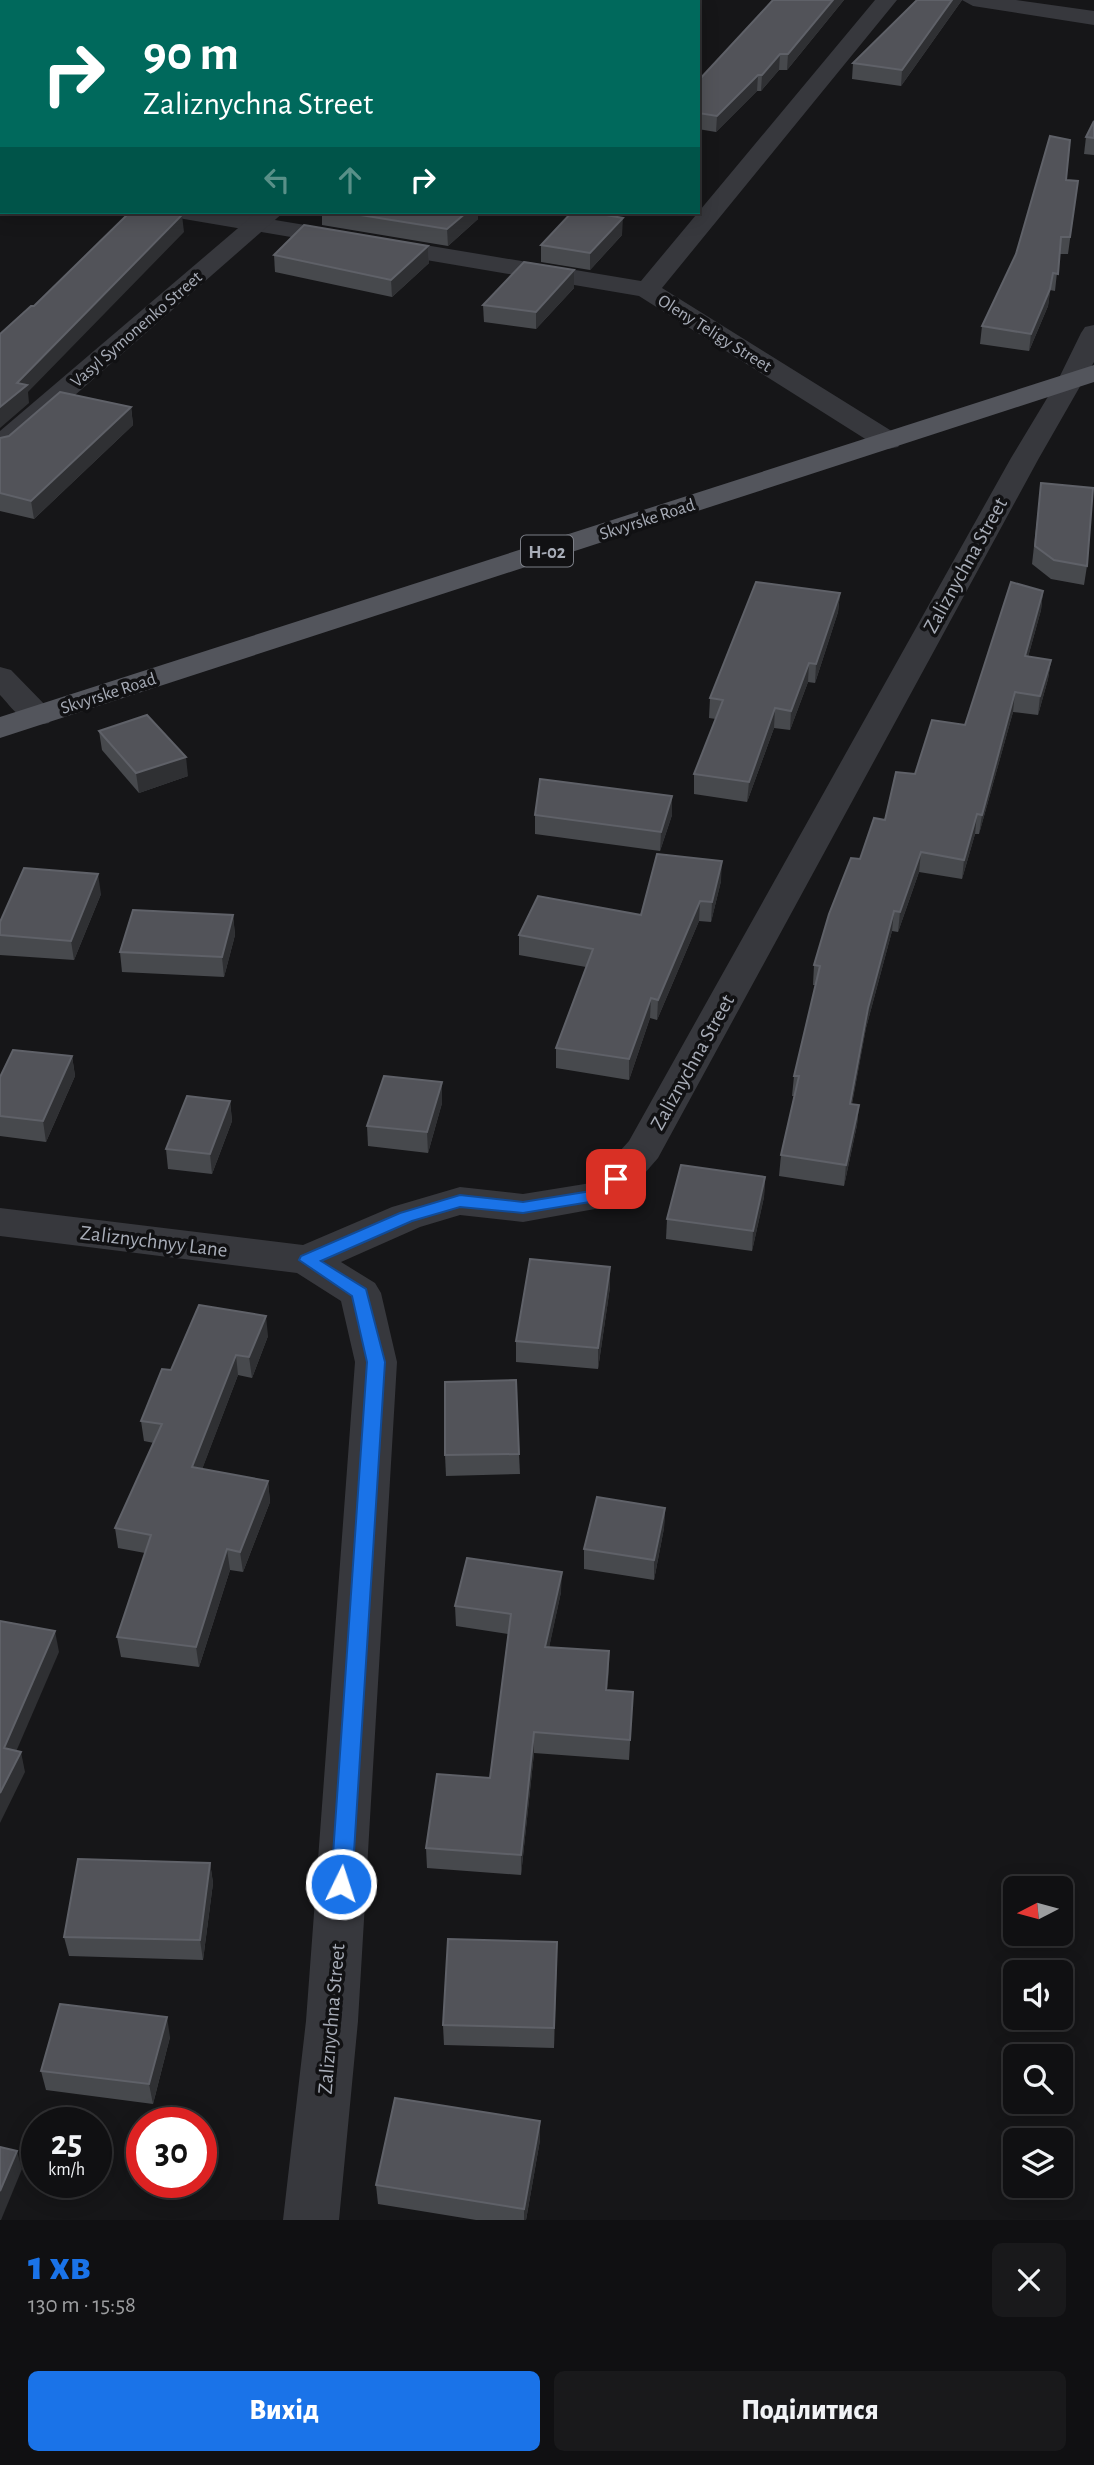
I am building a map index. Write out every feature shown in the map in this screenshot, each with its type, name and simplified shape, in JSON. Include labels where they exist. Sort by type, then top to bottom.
[{"type":"main road","name":"Skvyrske Road","points":[[0,728],[888,442],[1083,376]]},
{"type":"street","name":"Oleny Teligy Street","points":[[886,0],[647,290],[888,442]]},
{"type":"street","points":[[973,0],[1094,18]]},
{"type":"street","points":[[207,214],[264,219],[647,290]]},
{"type":"street","name":"Vasyl Symonenko Street","points":[[0,446],[264,219]]},
{"type":"street","name":"Zaliznychna Street","points":[[307,1260],[406,1217],[460,1201],[523,1208],[603,1195],[644,1149],[1025,458],[1083,376],[1094,333]]},
{"type":"street","points":[[0,677],[38,716]]},
{"type":"street","name":"Zaliznychnyy Lane","points":[[0,1222],[307,1260]]},
{"type":"street","name":"Zaliznychna Street","points":[[307,1260],[360,1293],[376,1362],[332,2021],[311,2220]]},
{"type":"building","points":[[773,0],[833,0],[788,54],[780,54],[762,75],[758,75],[717,116],[700,113],[700,79]]},
{"type":"building","points":[[917,0],[952,0],[902,70],[853,63]]},
{"type":"building","points":[[1094,121],[1094,138],[1086,137]]},
{"type":"building","points":[[1050,136],[1070,140],[1066,180],[1078,181],[1070,237],[1061,237],[1058,274],[1053,273],[1050,289],[1031,334],[982,326],[1016,254]]},
{"type":"building","points":[[128,214],[182,215],[17,383],[27,385],[0,407],[0,334],[34,306]]},
{"type":"building","points":[[354,214],[465,214],[447,229]]},
{"type":"building","points":[[570,214],[600,214],[623,218],[590,253],[541,245]]},
{"type":"building","points":[[304,225],[428,246],[391,280],[274,255]]},
{"type":"building","points":[[524,262],[574,270],[536,312],[483,305]]},
{"type":"building","points":[[60,392],[131,407],[31,501],[0,493],[0,438],[9,436]]},
{"type":"building","points":[[1041,483],[1093,488],[1087,566],[1054,560],[1035,546]]},
{"type":"building","points":[[756,582],[840,593],[816,664],[809,663],[791,711],[775,708],[749,782],[694,774],[723,700],[710,698]]},
{"type":"building","points":[[1011,582],[1043,591],[1025,656],[1051,660],[1040,696],[1015,692],[982,815],[977,814],[964,860],[921,852],[900,912],[894,911],[868,1008],[850,1104],[859,1105],[846,1165],[781,1155],[799,1076],[794,1076],[820,966],[814,965],[829,914],[851,858],[860,859],[874,818],[885,820],[896,772],[915,774],[932,720],[965,725]]},
{"type":"building","points":[[147,715],[186,757],[136,773],[99,731]]},
{"type":"building","points":[[540,779],[672,796],[661,832],[535,815]]},
{"type":"building","points":[[657,854],[722,861],[712,902],[700,901],[658,1000],[651,998],[629,1059],[556,1048],[593,949],[519,935],[538,896],[641,915]]},
{"type":"building","points":[[24,868],[98,874],[71,941],[0,935],[0,922]]},
{"type":"building","points":[[133,910],[233,915],[222,957],[120,952]]},
{"type":"building","points":[[13,1050],[72,1056],[43,1121],[0,1116],[0,1077]]},
{"type":"building","points":[[384,1076],[442,1082],[427,1132],[367,1126]]},
{"type":"building","points":[[187,1096],[230,1101],[210,1154],[166,1149]]},
{"type":"building","points":[[681,1165],[765,1177],[753,1231],[667,1219]]},
{"type":"building","points":[[530,1259],[610,1267],[598,1348],[516,1341]]},
{"type":"building","points":[[199,1305],[266,1316],[249,1357],[236,1355],[192,1467],[268,1481],[240,1552],[227,1549],[196,1647],[117,1637],[151,1535],[115,1528],[162,1424],[141,1421],[162,1369],[171,1370]]},
{"type":"building","points":[[516,1380],[519,1454],[445,1455],[445,1382]]},
{"type":"building","points":[[597,1497],[665,1508],[654,1560],[584,1549]]},
{"type":"building","points":[[467,1558],[562,1572],[545,1647],[609,1651],[606,1690],[633,1692],[630,1740],[534,1732],[521,1855],[426,1848],[437,1774],[490,1778],[511,1614],[455,1606]]},
{"type":"building","points":[[0,1621],[55,1631],[4,1748],[21,1752],[0,1793]]},
{"type":"building","points":[[78,1859],[210,1863],[200,1940],[64,1937]]},
{"type":"building","points":[[448,1939],[557,1942],[554,2028],[443,2025]]},
{"type":"building","points":[[60,2004],[167,2017],[149,2084],[41,2071]]},
{"type":"building","points":[[395,2098],[540,2121],[524,2209],[376,2185]]},
{"type":"building","points":[[0,2147],[17,2151],[0,2191]]},
{"type":"route","points":[[341,1884],[376,1362],[360,1293],[307,1260],[406,1217],[460,1201],[523,1208],[603,1195],[616,1179]]}]
